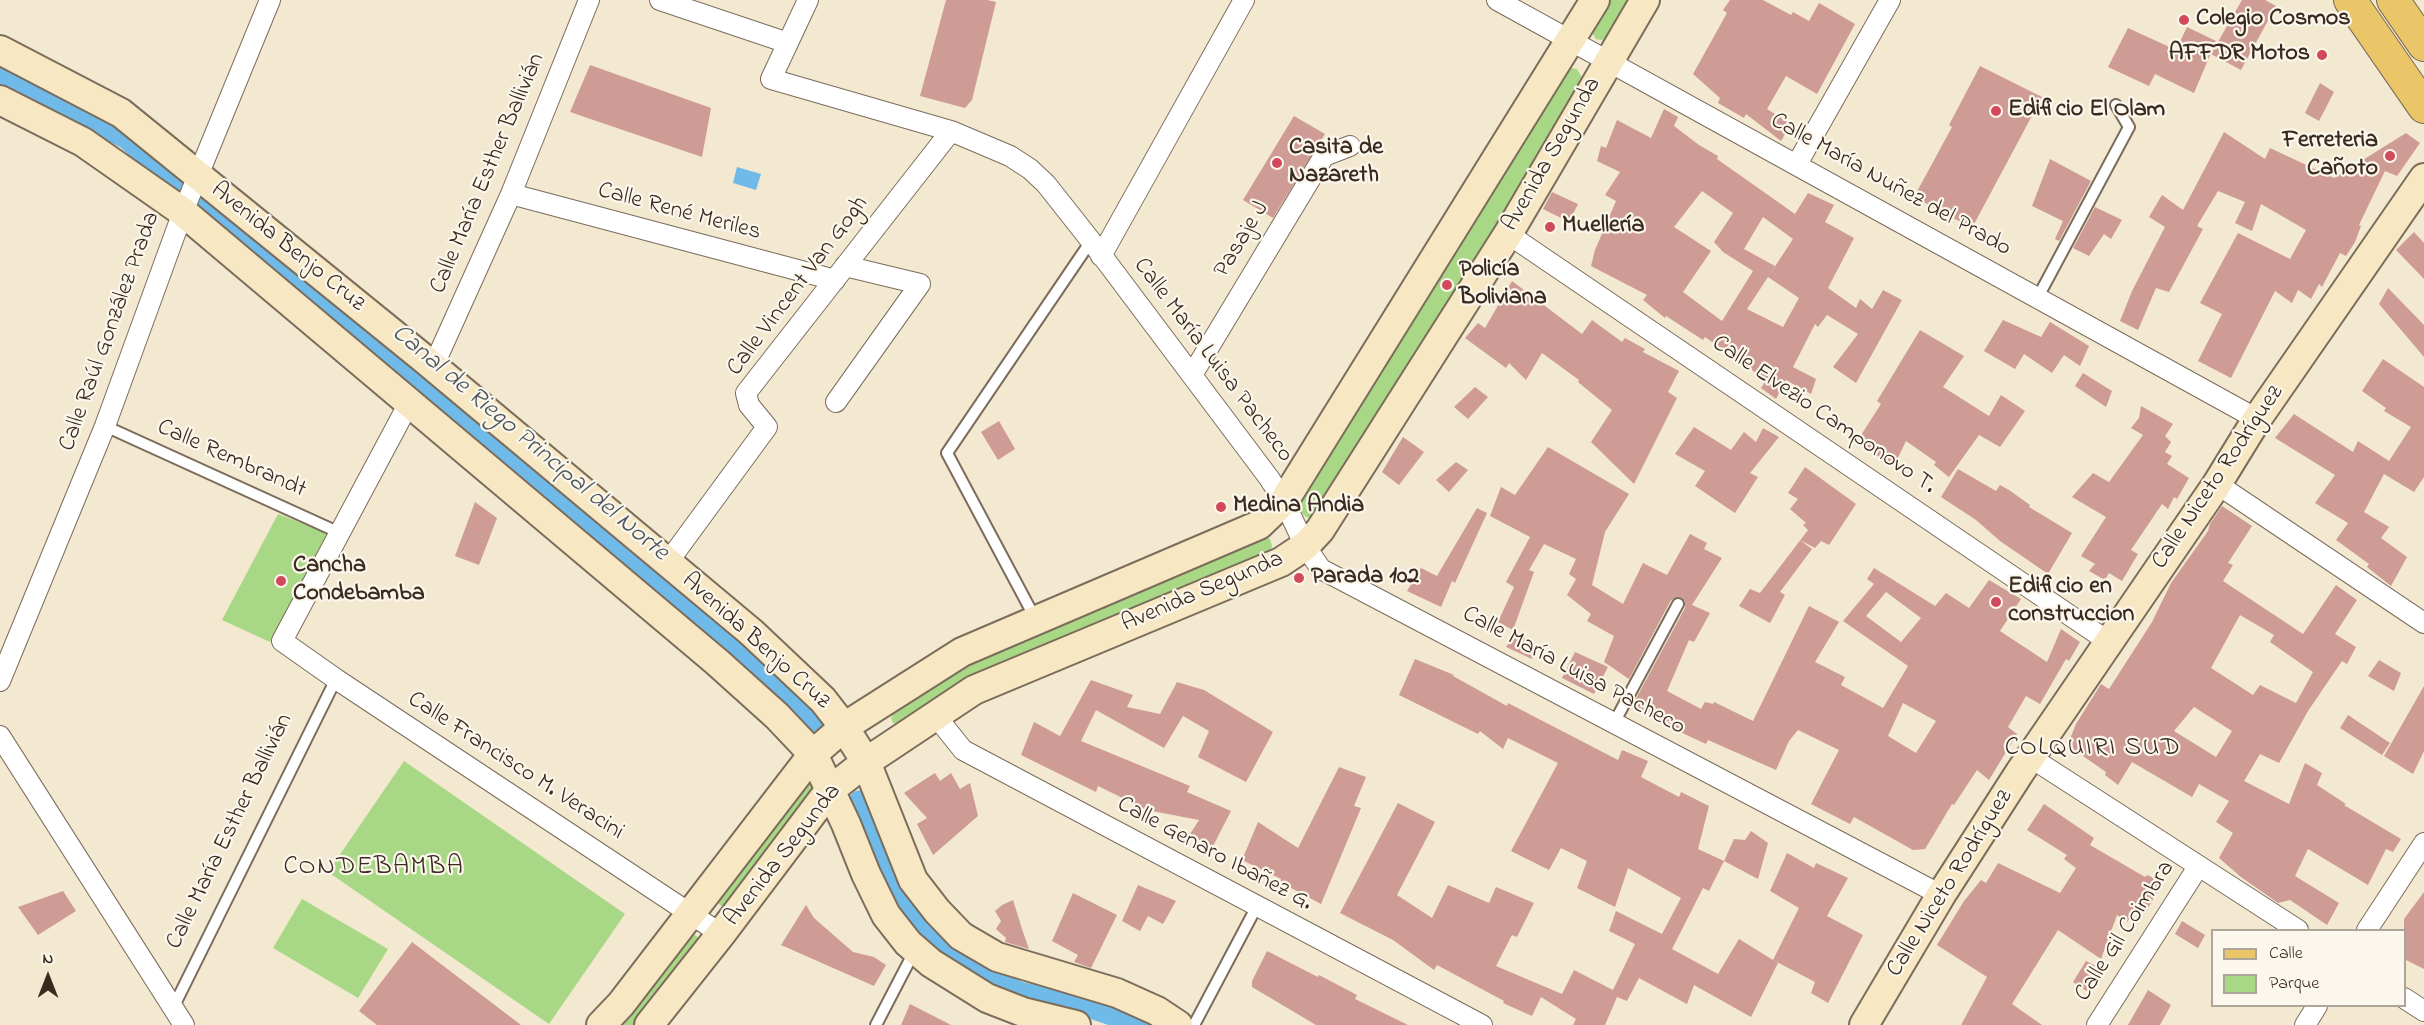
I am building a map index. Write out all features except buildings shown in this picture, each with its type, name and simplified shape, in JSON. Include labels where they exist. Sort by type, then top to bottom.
[{"type":"main road","name":"Avenida Segunda","points":[[601,1025],[621,1004],[813,754],[844,727],[962,651],[1035,618],[1259,525],[1284,501],[1595,0]]},
{"type":"main road","name":"Avenida Segunda","points":[[649,1025],[829,791],[866,762],[974,690],[1281,562],[1305,546],[1320,530],[1508,234],[1645,0]]},
{"type":"main road","points":[[2350,0],[2424,107]]},
{"type":"main road","points":[[2394,0],[2424,45]]},
{"type":"main road","name":"Avenida Benjo Cruz","points":[[0,50],[121,113],[433,367],[751,632],[823,700],[844,727],[866,762],[913,880],[936,911],[961,936],[997,957],[1117,993],[1157,1011],[1179,1025]]},
{"type":"main road","name":"Avenida Benjo Cruz","points":[[0,100],[83,142],[183,212],[717,662],[777,716],[813,754],[886,915],[915,949],[931,963],[987,998],[1023,1012],[1076,1025]]},
{"type":"main road","name":"Calle Niceto Rodríguez","points":[[1864,1025],[1941,895],[2030,757],[2424,178]]},
{"type":"street","name":"Calle Raúl González Prada","points":[[0,681],[105,426],[183,212],[270,0]]},
{"type":"street","name":"Calle María Esther Ballivián","points":[[433,367],[511,194],[590,0]]},
{"type":"street","points":[[660,0],[788,43],[808,0]]},
{"type":"street","points":[[1096,248],[1244,0]]},
{"type":"street","name":"Calle María Nuñez del Prado","points":[[1497,0],[2258,419]]},
{"type":"street","points":[[1797,164],[1890,0]]},
{"type":"street","name":"Calle María Luisa Pacheco","points":[[788,43],[771,79],[951,131],[1010,156],[1030,169],[1046,184],[1192,375],[1284,501],[1305,546],[1321,569],[1941,895]]},
{"type":"street","name":"Calle Vincent Van Gogh","points":[[668,562],[767,427],[749,405],[746,393],[951,131]]},
{"type":"street","name":"Pasaje J","points":[[1192,375],[1324,156],[1350,146]]},
{"type":"street","name":"Calle René Meriles","points":[[511,194],[840,273],[920,284],[836,402]]},
{"type":"street","name":"Calle Elvezio Camponovo T.","points":[[1508,234],[2109,642]]},
{"type":"street","points":[[340,533],[409,403]]},
{"type":"street","points":[[2217,484],[2424,623]]},
{"type":"street","name":"Calle Francisco M. Veracini","points":[[340,533],[282,641],[721,934]]},
{"type":"street","name":"Calle Genaro Ibañez G.","points":[[935,715],[963,750],[1482,1025]]},
{"type":"street","points":[[0,736],[184,1025]]},
{"type":"street","points":[[2030,757],[2296,929]]},
{"type":"street","points":[[2368,929],[2424,843]]},
{"type":"street","name":"Calle Gil Coimbra","points":[[2097,1025],[2198,867]]},
{"type":"street","points":[[2406,1000],[2424,1011]]},
{"type":"street","points":[[2305,1025],[2317,1007]]},
{"type":"lane","points":[[2038,297],[2129,127],[2116,105]]},
{"type":"lane","points":[[1035,618],[947,453],[1096,248]]},
{"type":"lane","name":"Calle Rembrandt","points":[[105,426],[340,533]]},
{"type":"lane","points":[[1614,723],[1678,604]]},
{"type":"lane","name":"Calle María Esther Ballivián","points":[[173,1008],[336,679]]},
{"type":"lane","points":[[1194,1025],[1257,906]]},
{"type":"lane","points":[[876,1025],[915,949]]},
{"type":"green space","points":[[1610,0],[1632,0],[1611,37],[1596,39],[1592,33],[1593,27]]},
{"type":"green space","points":[[1572,68],[1577,69],[1584,81],[1502,222],[1313,519],[1306,517],[1300,511],[1300,505],[1565,72]]},
{"type":"green space","points":[[278,514],[332,535],[270,642],[222,620]]},
{"type":"green space","points":[[1263,537],[1270,539],[1272,546],[1270,552],[900,724],[893,723],[891,718],[895,711],[985,654]]},
{"type":"green space","points":[[404,761],[625,914],[549,1024],[328,872]]},
{"type":"green space","points":[[810,782],[815,789],[723,907],[716,902]]},
{"type":"green space","points":[[302,899],[388,949],[358,998],[273,948]]},
{"type":"green space","points":[[691,932],[700,939],[633,1025],[617,1025]]},
{"type":"water","points":[[737,167],[761,174],[756,190],[733,183]]},
{"type":"waterway","name":"Canal de Riego Principal del Norte","points":[[0,73],[127,139],[178,186]]},
{"type":"waterway","name":"Canal de Riego Principal del Norte","points":[[204,206],[794,701],[817,725]]},
{"type":"waterway","name":"Canal de Riego Principal del Norte","points":[[859,801],[886,870],[902,903],[937,946],[974,970],[1019,992],[1088,1007],[1141,1025]]},
{"type":"place","name":"Colegio Cosmos","points":[[2184,20]]},
{"type":"place","name":"AFFDR Motos","points":[[2322,55]]},
{"type":"place","name":"Edificio El Olam","points":[[1996,111]]},
{"type":"place","name":"Ferreteria Cañoto","points":[[2390,156]]},
{"type":"place","name":"Casita de Nazareth","points":[[1277,163]]},
{"type":"place","name":"Muellería","points":[[1550,227]]},
{"type":"place","name":"Policía Boliviana","points":[[1447,285]]},
{"type":"place","name":"Medina Andia","points":[[1221,507]]},
{"type":"place","name":"Parada 102","points":[[1299,578]]},
{"type":"place","name":"Cancha Condebamba","points":[[281,581]]},
{"type":"place","name":"Edificio en construccion","points":[[1996,602]]},
{"type":"district","name":"COLQUIRI SUD","points":[[2093,750]]},
{"type":"district","name":"CONDEBAMBA","points":[[374,869]]}]
